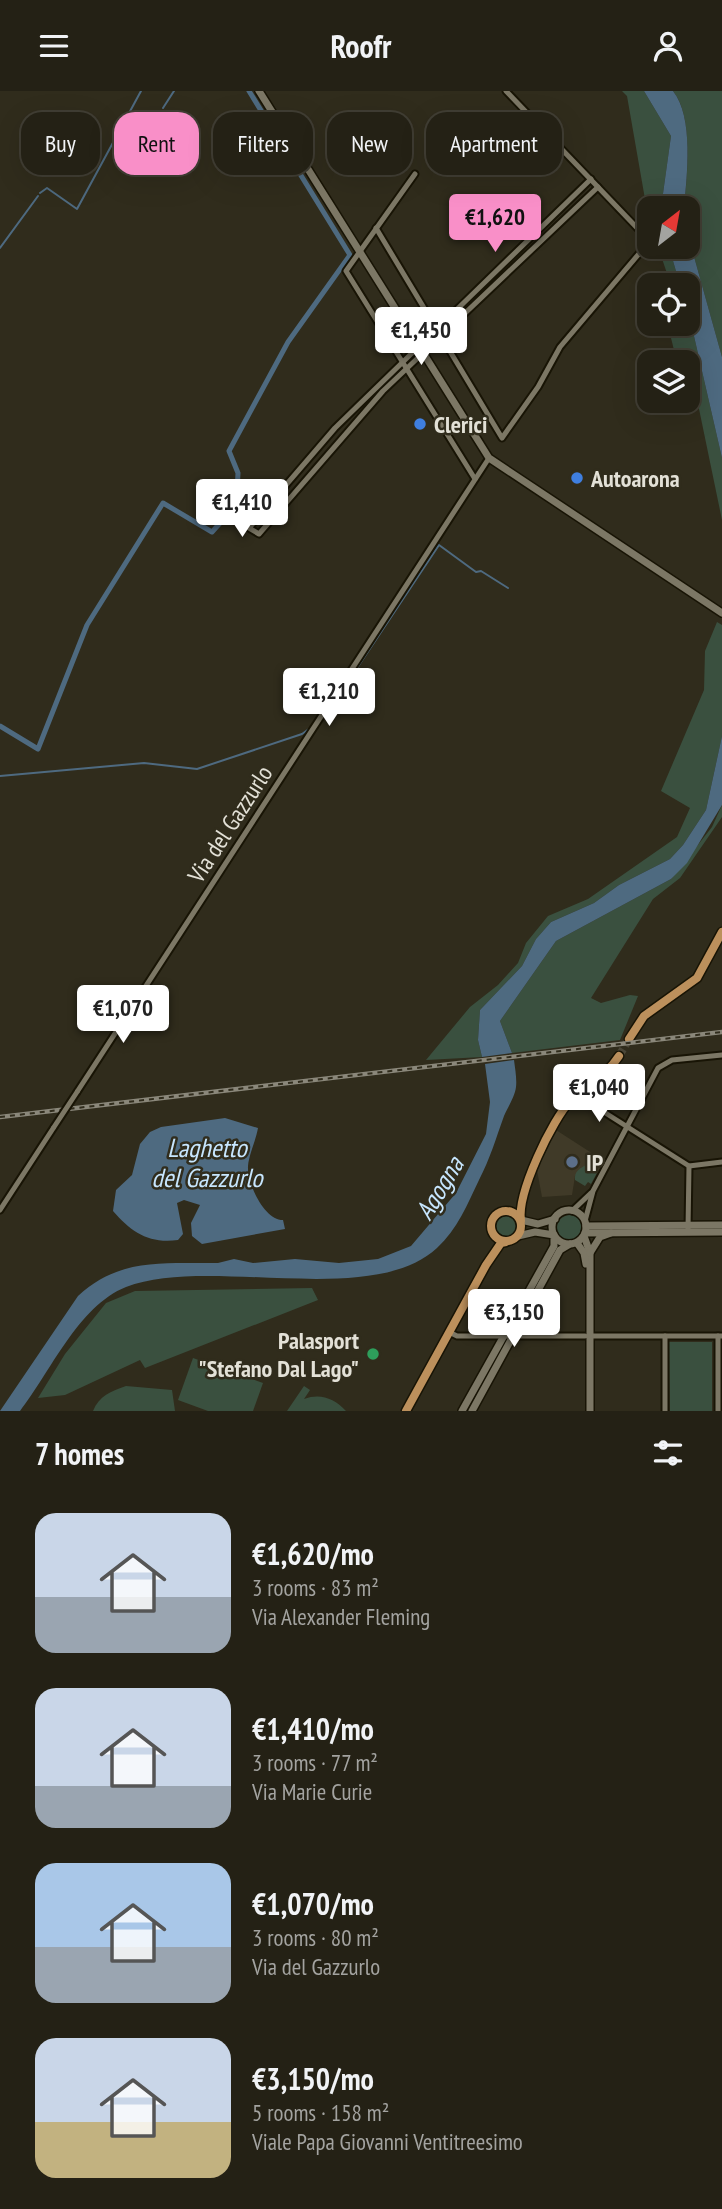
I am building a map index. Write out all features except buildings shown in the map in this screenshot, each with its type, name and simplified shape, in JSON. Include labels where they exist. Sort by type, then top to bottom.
[{"type":"main road","points":[[629,1039],[645,1016],[697,978],[722,932]]},
{"type":"main road","points":[[406,1411],[486,1265],[501,1243],[518,1236],[520,1205],[525,1188],[561,1113],[572,1099],[601,1079],[620,1056]]},
{"type":"main road","points":[[486,1265],[494,1243],[492,1219],[511,1207],[525,1188]]},
{"type":"main road","points":[[505,1211],[514,1213],[521,1220]]},
{"type":"main road","points":[[493,1234],[506,1242]]},
{"type":"street","points":[[259,91],[489,458],[722,613]]},
{"type":"street","points":[[376,228],[502,438],[538,387],[560,347],[643,250],[641,232],[506,91]]},
{"type":"street","points":[[415,174],[346,271],[475,479]]},
{"type":"street","points":[[591,179],[335,428],[249,528],[259,534],[344,433],[407,369],[598,187]]},
{"type":"street","name":"Via del Gazzurlo","points":[[0,1210],[489,458]]},
{"type":"street","points":[[587,1411],[590,1253],[585,1229],[593,1191],[654,1074],[664,1063],[722,1055]]},
{"type":"street","points":[[586,1100],[689,1166],[722,1161]]},
{"type":"street","points":[[688,1229],[689,1166]]},
{"type":"street","points":[[521,1220],[538,1224],[555,1219],[563,1212],[572,1211],[593,1191]]},
{"type":"street","points":[[572,1211],[585,1229]]},
{"type":"street","points":[[462,1411],[554,1246],[555,1219]]},
{"type":"street","points":[[585,1229],[688,1229],[722,1225]]},
{"type":"street","points":[[472,1411],[560,1250],[573,1243],[585,1229],[688,1229],[722,1232]]},
{"type":"street","points":[[590,1253],[600,1237],[617,1231]]},
{"type":"street","points":[[518,1236],[535,1232],[554,1235],[562,1243],[573,1243]]},
{"type":"street","points":[[573,1243],[586,1259],[588,1336]]},
{"type":"street","points":[[449,1332],[457,1336],[720,1336],[718,1411]]},
{"type":"street","points":[[665,1336],[665,1411]]},
{"type":"shaded area","name":"IP","points":[[556,1130],[604,1161],[598,1171],[588,1164],[575,1176],[572,1195],[542,1197],[537,1170]]},
{"type":"green space","points":[[622,91],[644,91],[671,136],[663,196],[644,196],[627,96]]},
{"type":"green space","points":[[673,91],[722,91],[722,357],[695,259],[700,259],[700,196],[685,196],[688,147],[680,102]]},
{"type":"green space","points":[[662,259],[672,259],[677,273],[667,273]]},
{"type":"green space","points":[[670,336],[694,336],[697,350],[674,350]]},
{"type":"green space","points":[[700,362],[722,458],[722,520],[700,413]]},
{"type":"green space","points":[[717,622],[722,625],[722,736],[706,810],[683,845],[670,859],[619,885],[594,903],[551,922],[536,939],[522,966],[480,1010],[478,1040],[482,1057],[426,1060],[470,1007],[498,985],[518,963],[526,943],[548,916],[588,899],[677,837],[690,808],[661,791],[704,690],[705,651]]},
{"type":"green space","points":[[722,805],[722,817],[680,878],[653,899],[591,998],[601,1003],[630,995],[638,996],[620,1040],[512,1053],[500,1021],[556,941],[671,879],[712,827]]},
{"type":"green space","points":[[588,1164],[598,1171],[591,1184],[588,1182],[585,1186],[575,1180],[575,1174]]},
{"type":"green space","points":[[507,1213],[515,1217],[519,1225],[515,1233],[507,1237],[499,1233],[495,1225],[499,1217]]},
{"type":"green space","points":[[570,1215],[579,1219],[583,1228],[579,1237],[570,1241],[561,1237],[557,1228],[561,1219]]},
{"type":"green space","points":[[312,1288],[318,1300],[145,1368],[140,1360],[65,1395],[38,1398],[65,1354],[106,1303],[135,1291]]},
{"type":"green space","points":[[669,1342],[712,1342],[712,1411],[670,1411]]},
{"type":"green space","points":[[193,1358],[263,1383],[253,1411],[208,1411],[178,1400]]},
{"type":"green space","points":[[126,1386],[172,1390],[175,1411],[93,1411],[106,1395]]},
{"type":"green space","points":[[304,1386],[310,1390],[304,1399],[326,1398],[346,1411],[287,1411]]},
{"type":"water","points":[[644,91],[673,91],[680,102],[688,147],[685,196],[663,196],[671,136]]},
{"type":"water","points":[[672,259],[695,259],[699,273],[677,273]]},
{"type":"water","points":[[700,278],[722,357],[722,458],[700,362],[700,350],[697,350],[694,336],[700,336]]},
{"type":"water","points":[[722,736],[722,805],[687,863],[671,879],[556,941],[500,1021],[512,1053],[482,1057],[478,1040],[480,1010],[522,966],[536,939],[551,922],[594,903],[619,885],[670,859],[683,845],[706,810]]},
{"type":"water","points":[[514,1060],[516,1081],[513,1098],[486,1164],[461,1216],[437,1248],[408,1266],[372,1275],[331,1279],[199,1276],[160,1279],[126,1287],[109,1296],[79,1325],[20,1411],[0,1411],[78,1296],[110,1275],[143,1265],[218,1263],[234,1259],[253,1263],[295,1259],[339,1263],[378,1259],[411,1246],[456,1193],[486,1134],[490,1102],[485,1064]]},
{"type":"water","name":"Laghetto del Gazzurlo","points":[[225,1118],[258,1128],[248,1166],[250,1182],[263,1207],[269,1214],[283,1220],[285,1229],[202,1244],[192,1236],[191,1223],[200,1205],[184,1200],[177,1203],[183,1234],[178,1240],[158,1240],[141,1235],[113,1211],[116,1190],[132,1175],[140,1144],[150,1132],[161,1127]]},
{"type":"waterway","points":[[40,193],[47,188],[77,209],[141,91]]},
{"type":"waterway","points":[[163,108],[174,91]]},
{"type":"waterway","points":[[0,726],[38,749],[87,625],[163,503],[212,532],[231,511],[237,492],[238,473],[229,451],[288,342],[350,255],[249,91]]},
{"type":"waterway","points":[[0,248],[38,196]]},
{"type":"waterway","points":[[315,731],[439,545],[476,572],[481,571],[508,588]]},
{"type":"waterway","points":[[0,776],[144,763],[197,769],[302,734],[309,729]]},
{"type":"tunnel","points":[[619,1056],[629,1039]]},
{"type":"railway","points":[[0,1117],[722,1032]]},
{"type":"place","name":"Clerici","points":[[420,424]]},
{"type":"place","name":"Autoarona","points":[[577,478]]},
{"type":"place","name":"IP","points":[[572,1162]]},
{"type":"place","name":"Palasport \"Stefano Dal Lago\"","points":[[373,1354]]},
{"type":"water label","name":"Agogna","points":[[439,1188]]}]
